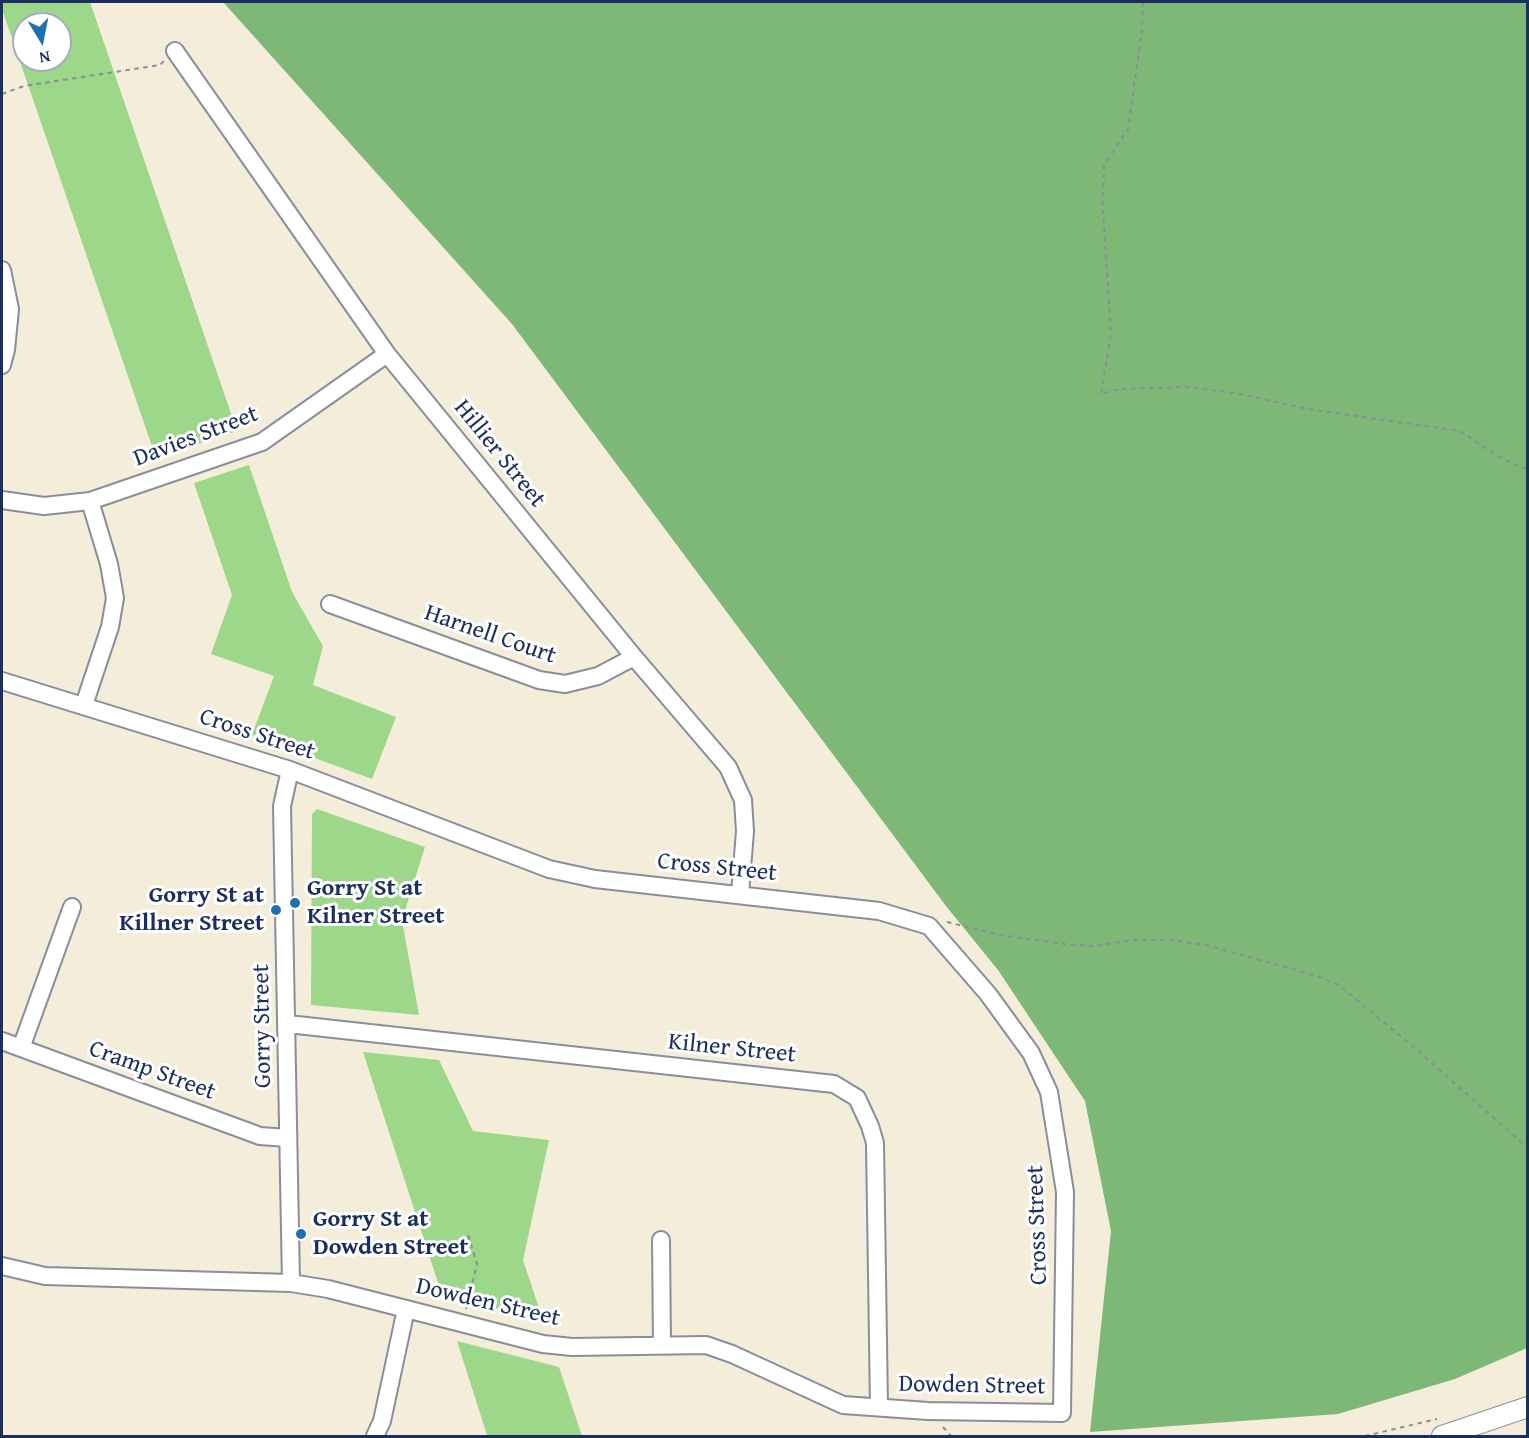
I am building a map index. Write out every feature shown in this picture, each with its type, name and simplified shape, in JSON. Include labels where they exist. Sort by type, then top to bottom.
[{"type":"street","name":"Hillier Street","points":[[175,51],[387,354],[634,657],[728,767],[743,800],[745,831],[740,894]]},
{"type":"street","points":[[2,270],[10,309],[6,350],[2,365]]},
{"type":"street","name":"Davies Street","points":[[2,500],[44,506],[90,501],[262,442],[387,354]]},
{"type":"street","points":[[84,705],[110,627],[115,598],[109,564],[90,501]]},
{"type":"street","name":"Harnell Court","points":[[330,604],[539,680],[565,684],[598,676],[634,657]]},
{"type":"street","name":"Cross Street","points":[[2,681],[290,770],[549,869],[595,879],[879,911],[929,926],[988,994],[1031,1053],[1049,1092],[1065,1192],[1062,1413]]},
{"type":"street","name":"Gorry Street","points":[[290,770],[282,806],[288,1024],[291,1282]]},
{"type":"street","points":[[21,1048],[72,907]]},
{"type":"street","name":"Kilner Street","points":[[288,1024],[834,1084],[857,1098],[875,1143],[879,1407]]},
{"type":"street","name":"Cramp Street","points":[[2,1041],[260,1136],[288,1138]]},
{"type":"street","points":[[661,1240],[662,1345]]},
{"type":"street","name":"Dowden Street","points":[[2,1266],[45,1276],[291,1282],[543,1344],[706,1345],[732,1354],[843,1405],[928,1411],[1062,1413]]},
{"type":"street","points":[[375,1437],[382,1421],[406,1309]]},
{"type":"street","points":[[1441,1427],[1527,1407]]},
{"type":"path","points":[[1143,2],[1142,30],[1128,129],[1104,165],[1103,210],[1111,334],[1101,394],[1119,389],[1189,387],[1240,394],[1308,410],[1460,430],[1499,457],[1527,470]]},
{"type":"path","points":[[2,94],[24,86],[160,65],[175,51]]},
{"type":"path","points":[[929,926],[949,922],[1000,935],[1071,945],[1172,940],[1206,945],[1317,976],[1339,985],[1348,992],[1527,1148]]},
{"type":"path","points":[[462,1323],[477,1264],[467,1231]]},
{"type":"path","points":[[1365,1437],[1441,1427]]},
{"type":"green space","points":[[2,2],[90,2],[237,431],[156,458],[24,72],[72,72],[72,12],[12,12],[12,38],[2,9]]},
{"type":"green space","points":[[223,2],[1527,2],[1527,1348],[1455,1379],[1338,1414],[1090,1432],[1111,1231],[1085,1101],[998,970],[946,906],[512,324]]},
{"type":"green space","points":[[249,465],[292,592],[323,646],[313,685],[396,717],[372,779],[252,735],[274,676],[211,654],[232,595],[194,483]]},
{"type":"green space","points":[[317,809],[425,847],[402,920],[419,1015],[311,1005],[312,814]]},
{"type":"green space","points":[[363,1052],[439,1060],[473,1131],[549,1140],[523,1260],[543,1320],[442,1295]]},
{"type":"green space","points":[[457,1341],[559,1367],[582,1436],[487,1435]]},
{"type":"place","name":"Gorry St at Kilner Street","points":[[295,903]]},
{"type":"place","name":"Gorry St at Killner Street","points":[[276,910]]},
{"type":"place","name":"Gorry St at Dowden Street","points":[[301,1234]]}]
